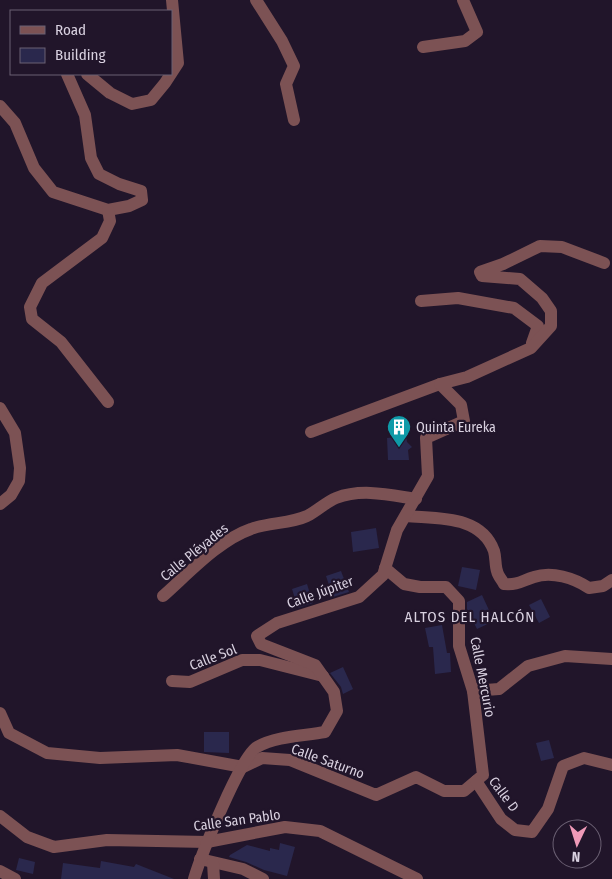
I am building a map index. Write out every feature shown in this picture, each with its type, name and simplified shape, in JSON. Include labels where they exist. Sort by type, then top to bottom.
[{"type":"street","points":[[172,0],[178,63],[172,72]]},
{"type":"street","points":[[256,0],[282,41],[294,66],[286,84],[294,120]]},
{"type":"street","points":[[423,47],[465,41],[477,32],[463,0]]},
{"type":"street","points":[[0,106],[16,123],[34,168],[53,192],[108,210],[129,206],[142,200],[141,190],[120,184],[99,174],[91,158],[85,115],[67,75]]},
{"type":"street","points":[[88,75],[110,93],[132,104],[151,100],[170,75]]},
{"type":"street","points":[[108,210],[110,222],[102,238],[42,283],[30,307],[32,319],[61,342],[108,402]]},
{"type":"street","points":[[311,432],[440,384],[467,377],[531,348],[551,326],[551,311],[542,298],[520,279],[482,276],[480,272],[540,246],[562,247],[604,263]]},
{"type":"street","points":[[421,302],[458,298],[514,308],[538,326],[531,348]]},
{"type":"street","name":"Calle Júpiter","points":[[194,879],[207,842],[243,767],[255,748],[278,739],[325,732],[337,711],[334,692],[315,665],[261,644],[257,636],[277,623],[359,597],[383,575],[398,530],[428,476],[426,438],[464,420],[461,405],[440,384]]},
{"type":"street","points":[[0,408],[15,433],[20,468],[19,481],[11,495],[0,504]]},
{"type":"street","name":"Calle Pléyades","points":[[163,596],[234,536],[252,528],[306,516],[335,498],[350,494],[373,493],[416,498]]},
{"type":"street","points":[[406,516],[460,522],[474,526],[484,534],[494,552],[497,572],[504,584],[516,585],[534,577],[551,574],[580,582],[589,588],[608,583],[612,571]]},
{"type":"street","name":"Calle Mercurio","points":[[386,568],[404,584],[420,587],[446,587],[459,601],[459,646],[473,691],[483,775],[476,781]]},
{"type":"street","points":[[473,691],[499,689],[528,666],[565,656],[612,659]]},
{"type":"street","name":"Calle Sol","points":[[172,681],[190,682],[242,660],[260,660],[323,676]]},
{"type":"street","points":[[0,712],[9,733],[47,753],[100,758],[177,755],[243,767]]},
{"type":"street","name":"Calle Saturno","points":[[243,767],[262,758],[290,760],[376,795],[416,777],[444,792],[464,791],[476,781]]},
{"type":"street","name":"Calle D","points":[[476,781],[501,819],[515,830],[532,832],[548,809],[563,766],[584,758],[612,765]]},
{"type":"street","name":"Calle San Pablo","points":[[0,816],[27,837],[54,848],[107,840],[207,842],[284,828],[320,831],[417,879]]},
{"type":"street","points":[[200,859],[243,869],[263,879]]},
{"type":"street","points":[[213,863],[214,879]]},
{"type":"street","points":[[0,871],[15,879]]},
{"type":"building","name":"Quinta Eureka","points":[[406,436],[407,442],[412,447],[408,450],[409,460],[388,460],[387,438]]},
{"type":"building","points":[[376,528],[379,548],[353,552],[351,532]]},
{"type":"building","points":[[462,567],[480,570],[476,590],[458,586]]},
{"type":"building","points":[[341,571],[349,592],[333,597],[326,576]]},
{"type":"building","points":[[307,584],[313,603],[298,608],[292,589]]},
{"type":"building","points":[[482,595],[494,621],[477,629],[467,609],[467,602]]},
{"type":"building","points":[[541,599],[550,617],[539,623],[529,605]]},
{"type":"building","points":[[442,625],[447,653],[450,653],[451,672],[435,674],[433,647],[429,647],[425,628]]},
{"type":"building","points":[[343,667],[353,689],[343,694],[341,687],[330,673]]},
{"type":"building","points":[[204,732],[229,732],[229,753],[204,752]]},
{"type":"building","points":[[549,740],[554,758],[541,761],[536,743]]},
{"type":"building","points":[[280,843],[295,847],[287,876],[229,857],[247,845],[270,851],[270,848],[279,850]]},
{"type":"building","points":[[19,858],[35,862],[33,874],[16,870]]},
{"type":"building","points":[[101,861],[134,867],[136,864],[174,879],[61,879],[63,863],[100,868]]},
{"type":"place","name":"Quinta Eureka","points":[[399,448]]},
{"type":"district","name":"ALTOS DEL HALCÓN","points":[[470,617]]}]
